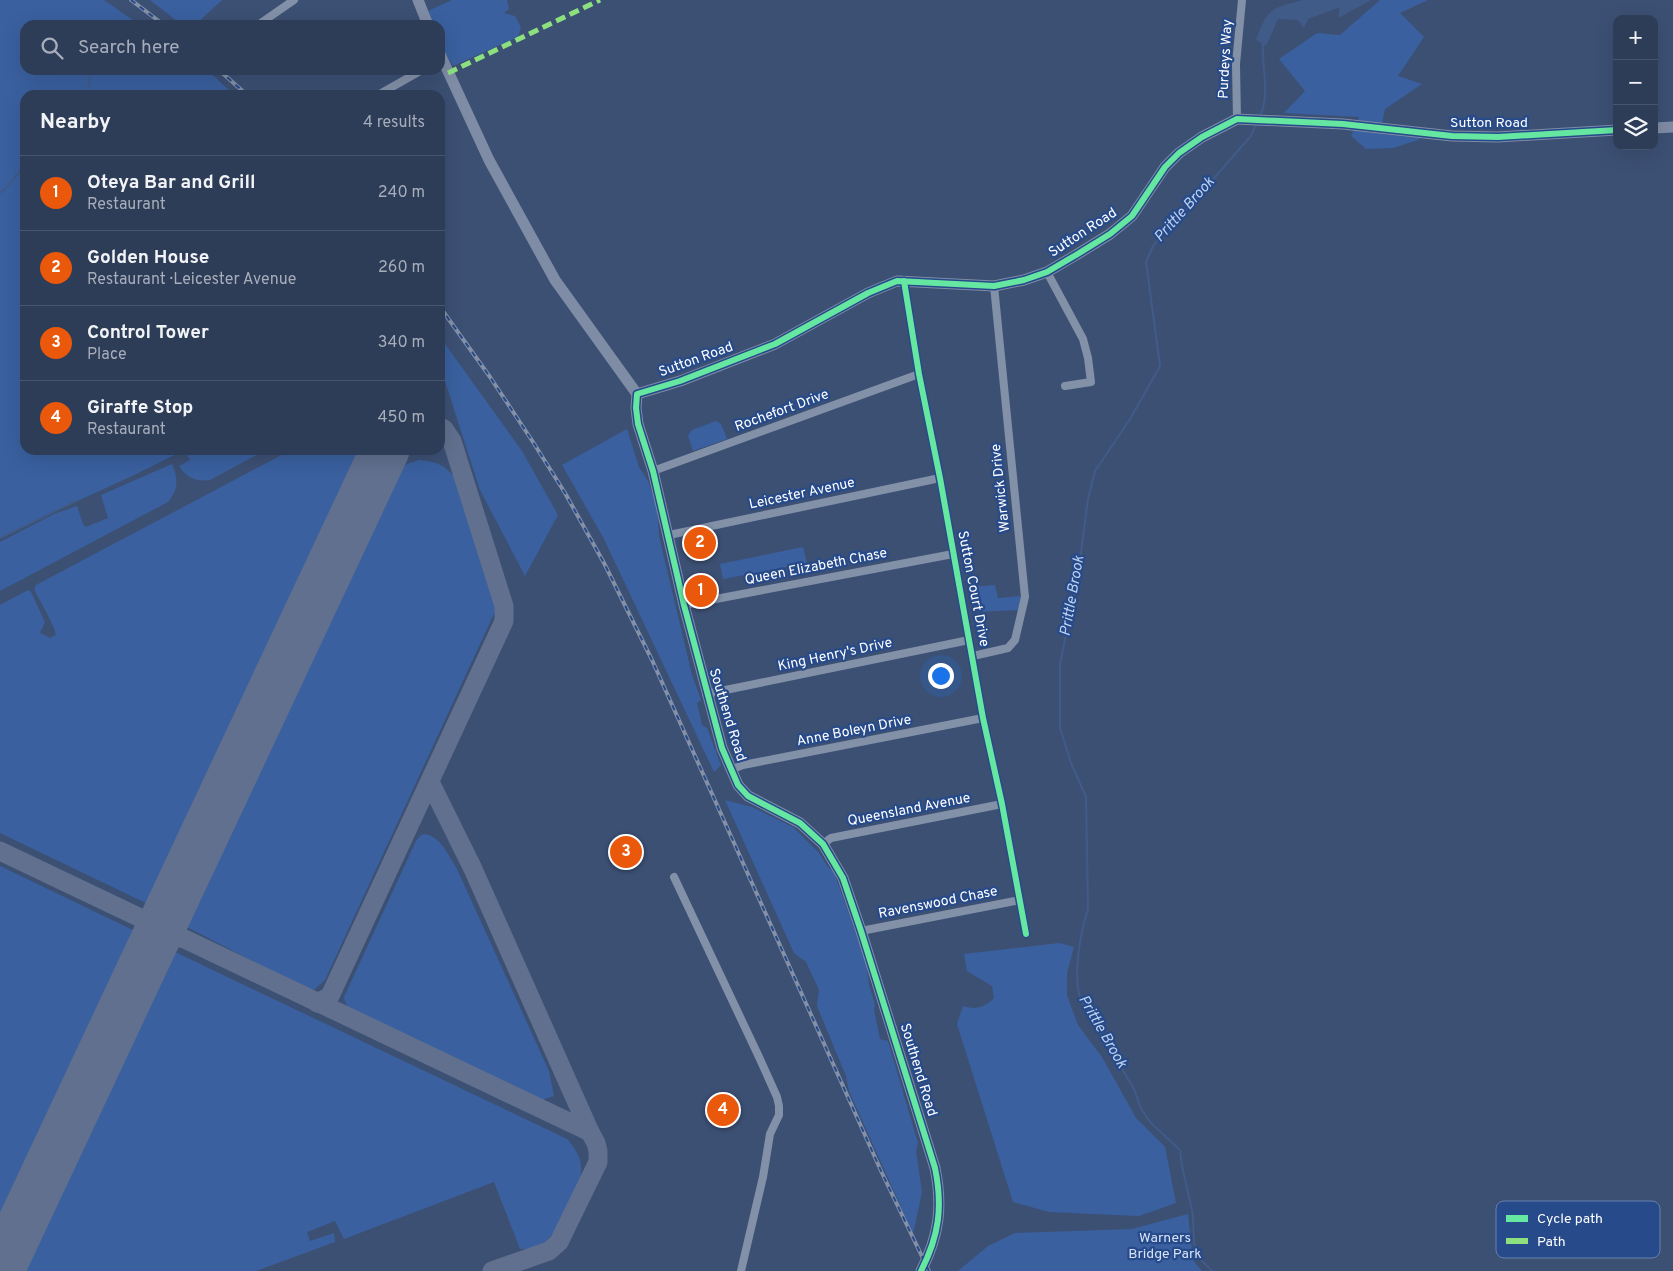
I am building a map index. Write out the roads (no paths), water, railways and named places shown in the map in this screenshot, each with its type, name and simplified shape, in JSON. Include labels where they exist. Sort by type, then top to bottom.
[{"type":"street","points":[[265,20],[294,0]]},
{"type":"street","points":[[418,0],[426,20]]},
{"type":"street","name":"Purdeys Way","points":[[1237,119],[1236,64],[1242,0]]},
{"type":"street","points":[[445,66],[489,160],[555,280],[637,394]]},
{"type":"street","points":[[387,90],[413,75]]},
{"type":"street","name":"Sutton Road","points":[[637,394],[680,381],[775,344],[868,293],[897,281],[994,286],[1024,280],[1047,272],[1110,234],[1132,216],[1165,167],[1179,154],[1202,137],[1237,119],[1343,124],[1452,136],[1498,137],[1613,130]]},
{"type":"street","points":[[1658,128],[1673,128]]},
{"type":"street","points":[[1047,272],[1083,339],[1088,358],[1091,382],[1065,386]]},
{"type":"street","name":"Sutton Court Drive","points":[[904,281],[919,374],[940,478],[983,718],[1002,804],[1026,934]]},
{"type":"street","name":"Warwick Drive","points":[[973,656],[1008,648],[1015,640],[1025,597],[994,286]]},
{"type":"street","name":"Rochefort Drive","points":[[653,471],[919,374]]},
{"type":"street","name":"Southend Road","points":[[637,394],[638,424],[653,471],[706,694],[730,770],[738,785],[748,796],[800,823],[823,844],[843,878],[861,931],[935,1168],[940,1202],[936,1234],[921,1271]]},
{"type":"street","name":"Leicester Avenue","points":[[669,535],[940,478]]},
{"type":"street","name":"Queen Elizabeth Chase","points":[[684,605],[953,554]]},
{"type":"street","name":"King Henry's Drive","points":[[706,694],[969,640]]},
{"type":"street","name":"Anne Boleyn Drive","points":[[730,770],[743,765],[983,718]]},
{"type":"street","name":"Queensland Avenue","points":[[823,844],[831,838],[1002,804]]},
{"type":"street","points":[[674,877],[777,1097],[780,1112],[771,1131],[763,1176],[741,1271]]},
{"type":"street","name":"Ravenswood Chase","points":[[861,931],[1020,900]]},
{"type":"waterway","name":"Prittle Brook","points":[[1260,116],[1265,98],[1263,42]]},
{"type":"waterway","points":[[88,90],[90,75]]},
{"type":"waterway","name":"Prittle Brook","points":[[1212,1271],[1198,1257],[1194,1243],[1193,1215],[1180,1150],[1151,1123],[1141,1109],[1134,1089],[1080,998],[1077,977],[1078,954],[1088,909],[1086,797],[1071,763],[1060,728],[1060,664],[1078,576],[1088,499],[1095,471],[1130,419],[1160,366],[1146,262],[1153,246],[1165,230],[1194,201],[1250,137],[1256,125]]},
{"type":"waterway","points":[[0,193],[20,171]]},
{"type":"waterway","points":[[0,538],[76,501]]},
{"type":"railway","points":[[131,0],[157,20]]},
{"type":"railway","points":[[225,75],[241,90]]},
{"type":"railway","points":[[445,314],[533,442],[565,493],[604,563],[652,660],[882,1173],[929,1271]]},
{"type":"place","name":"Golden House","points":[[700,543]]},
{"type":"place","name":"Oteya Bar and Grill","points":[[701,591]]},
{"type":"place","name":"Control Tower","points":[[626,852]]},
{"type":"place","name":"Giraffe Stop","points":[[723,1110]]},
{"type":"park label","name":"Warners Bridge Park","points":[[1165,1246]]}]
